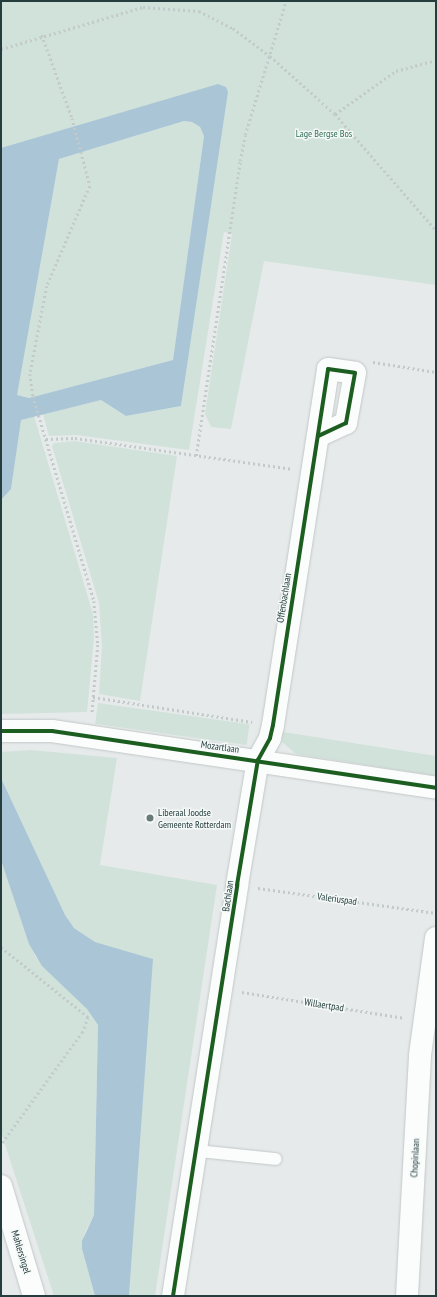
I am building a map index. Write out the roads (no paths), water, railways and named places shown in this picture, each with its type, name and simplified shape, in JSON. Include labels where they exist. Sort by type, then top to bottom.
[{"type":"street","name":"Offenbachlaan","points":[[258,760],[270,738],[273,725],[328,369],[355,373]]},
{"type":"street","name":"Mozartlaan","points":[[1,731],[52,731],[90,738],[258,760],[436,788]]},
{"type":"street","name":"Bachlaan","points":[[174,1296],[198,1151],[237,885],[258,760]]},
{"type":"street","name":"Chopinlaan","points":[[407,1296],[420,1055],[431,1022],[436,938]]},
{"type":"street","name":"Mahlersingel","points":[[1,1186],[34,1296]]},
{"type":"lane","points":[[198,1151],[276,1159]]},
{"type":"water","points":[[218,84],[226,87],[228,92],[181,406],[126,416],[101,400],[21,420],[11,489],[1,500],[1,148]],"holes":[[[184,121],[192,122],[200,127],[204,136],[173,360],[29,398],[17,395],[59,159]]]},
{"type":"water","points":[[1,778],[65,915],[74,928],[95,942],[153,959],[129,1296],[95,1296],[82,1249],[82,1241],[94,1215],[98,1025],[87,1009],[42,966],[29,944],[1,860]]},
{"type":"place","name":"Liberaal Joodse Gemeente Rotterdam","points":[[150,818]]},
{"type":"park label","name":"Lage Bergse Bos","points":[[324,134]]}]
